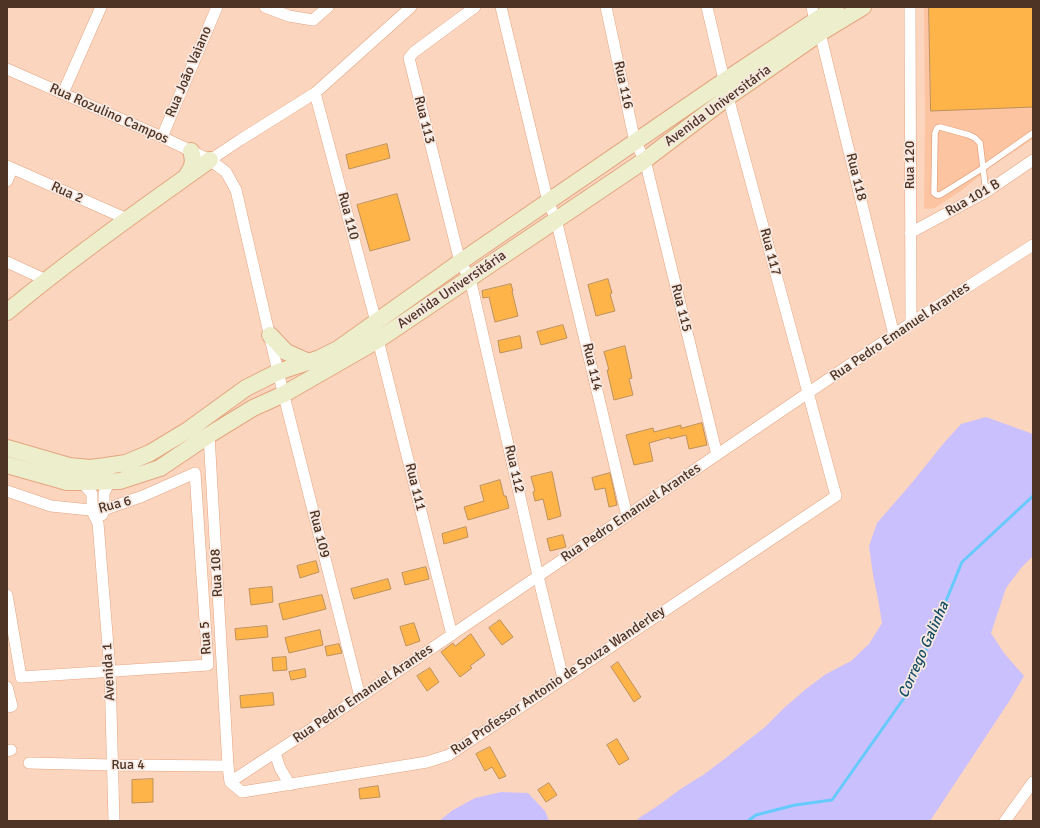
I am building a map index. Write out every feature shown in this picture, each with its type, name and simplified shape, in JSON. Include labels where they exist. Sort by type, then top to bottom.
[{"type":"street","points":[[63,93],[101,7]]},
{"type":"street","name":"Rua João Vaiano","points":[[162,137],[217,7]]},
{"type":"street","points":[[265,7],[289,16],[313,20],[328,7]]},
{"type":"street","points":[[7,312],[126,219],[240,140],[315,93],[325,82],[411,7]]},
{"type":"street","name":"Rua 113","points":[[460,262],[409,58],[414,52],[475,7]]},
{"type":"street","points":[[501,7],[548,202],[556,219]]},
{"type":"street","name":"Rua 116","points":[[606,7],[635,142],[645,160]]},
{"type":"street","name":"Rua 117","points":[[707,7],[728,97],[836,496]]},
{"type":"street","name":"Avenida Universitária","points":[[7,448],[69,466],[90,468],[126,463],[150,454],[188,430],[246,388],[278,372],[320,358],[338,349],[460,262],[724,81],[836,7]]},
{"type":"street","name":"Avenida Universitária","points":[[7,465],[67,482],[120,481],[160,468],[250,410],[284,394],[378,340],[645,160],[728,97],[816,20],[863,7]]},
{"type":"street","name":"Rua 120","points":[[910,7],[911,323]]},
{"type":"street","name":"Rua 118","points":[[816,20],[894,335]]},
{"type":"street","name":"Rua Rozulino Campos","points":[[7,68],[210,160]]},
{"type":"street","name":"Rua 110","points":[[315,93],[376,322],[378,340]]},
{"type":"street","points":[[186,177],[193,165],[191,151]]},
{"type":"street","points":[[210,160],[226,172],[236,190],[278,372]]},
{"type":"street","name":"Rua 115","points":[[645,160],[717,455]]},
{"type":"street","name":"Rua 101 B","points":[[910,233],[986,192],[1033,160]]},
{"type":"street","points":[[7,181],[10,167]]},
{"type":"street","name":"Rua 2","points":[[10,167],[126,219]]},
{"type":"street","name":"Rua 114","points":[[556,219],[627,516]]},
{"type":"street","name":"Rua Pedro Emanuel Arantes","points":[[230,782],[452,635],[911,323],[1033,244]]},
{"type":"street","points":[[7,262],[46,280]]},
{"type":"street","name":"Rua 112","points":[[460,262],[470,278],[538,576],[563,678]]},
{"type":"street","points":[[270,336],[286,352],[308,362]]},
{"type":"street","name":"Rua 111","points":[[378,340],[452,635]]},
{"type":"street","name":"Rua 109","points":[[278,372],[360,697]]},
{"type":"street","points":[[236,395],[250,410]]},
{"type":"street","name":"Rua 108","points":[[209,435],[230,782]]},
{"type":"street","name":"Rua 6","points":[[7,491],[50,506],[100,512],[143,496],[195,473]]},
{"type":"street","name":"Rua 5","points":[[7,595],[21,677],[208,664],[195,473]]},
{"type":"street","points":[[104,510],[104,493],[110,481]]},
{"type":"street","points":[[82,482],[92,494],[92,511]]},
{"type":"street","name":"Rua Professor Antonio de Souza Wanderley","points":[[230,782],[242,792],[427,762],[449,755],[836,496]]},
{"type":"street","name":"Avenida 1","points":[[98,523],[104,510]]},
{"type":"street","name":"Avenida 1","points":[[92,511],[98,523],[110,670],[114,821]]},
{"type":"street","points":[[7,687],[12,706],[7,707]]},
{"type":"street","points":[[275,753],[280,768],[290,785]]},
{"type":"street","name":"Rua 4","points":[[28,763],[113,766],[228,766]]},
{"type":"street","points":[[1006,821],[1033,782]]},
{"type":"lane","points":[[986,192],[983,168],[980,143],[975,138],[940,127],[937,128],[935,133],[934,193],[940,196],[983,168],[1033,133]]},
{"type":"shaded area","points":[[924,7],[1033,7],[1033,139],[991,167],[962,190],[935,208],[924,209],[925,118]]},
{"type":"shaded area","points":[[986,417],[1033,434],[1033,556],[1021,568],[1006,588],[991,633],[1004,653],[1024,676],[1010,700],[930,821],[636,821],[723,760],[765,727],[806,689],[826,674],[851,661],[869,644],[882,623],[869,546],[877,523],[961,424]]},
{"type":"shaded area","points":[[501,792],[528,793],[545,811],[549,821],[439,821],[453,810],[475,798]]},
{"type":"building","points":[[929,7],[1033,7],[1033,107],[931,111]]},
{"type":"building","points":[[387,144],[390,158],[349,169],[346,155]]},
{"type":"building","points":[[397,194],[410,240],[370,251],[357,205]]},
{"type":"building","points":[[608,279],[612,293],[610,294],[615,311],[596,316],[588,285]]},
{"type":"building","points":[[511,284],[518,316],[495,322],[489,297],[483,298],[482,291]]},
{"type":"building","points":[[563,325],[567,338],[541,345],[537,332]]},
{"type":"building","points":[[520,336],[522,348],[500,353],[498,341]]},
{"type":"building","points":[[625,346],[632,378],[629,379],[633,395],[614,400],[607,370],[609,370],[604,352]]},
{"type":"building","points":[[702,423],[707,445],[689,449],[686,435],[670,439],[670,437],[649,443],[653,461],[634,465],[626,435],[653,428],[654,432],[681,425],[681,428]]},
{"type":"building","points":[[552,472],[561,516],[548,520],[543,499],[535,501],[533,492],[535,491],[531,477]]},
{"type":"building","points":[[610,473],[617,505],[609,507],[605,488],[595,490],[592,478]]},
{"type":"building","points":[[500,480],[509,508],[468,520],[464,507],[484,501],[480,486]]},
{"type":"building","points":[[466,527],[468,537],[444,544],[442,534]]},
{"type":"building","points":[[563,535],[566,547],[550,551],[547,539]]},
{"type":"building","points":[[316,561],[319,572],[300,578],[297,566]]},
{"type":"building","points":[[426,567],[429,579],[405,585],[402,573]]},
{"type":"building","points":[[388,579],[391,589],[354,599],[351,589]]},
{"type":"building","points":[[272,587],[273,602],[251,605],[249,589]]},
{"type":"building","points":[[322,595],[326,609],[283,620],[279,604]]},
{"type":"building","points":[[500,620],[513,637],[502,645],[489,628]]},
{"type":"building","points":[[414,623],[420,641],[406,646],[400,627]]},
{"type":"building","points":[[267,626],[268,637],[236,640],[235,629]]},
{"type":"building","points":[[320,630],[323,645],[289,653],[285,638]]},
{"type":"building","points":[[471,634],[485,655],[470,666],[472,668],[460,677],[441,652],[453,643],[455,646]]},
{"type":"building","points":[[339,644],[342,653],[327,656],[325,647]]},
{"type":"building","points":[[286,657],[287,670],[273,671],[272,658]]},
{"type":"building","points":[[618,662],[641,697],[634,702],[611,667]]},
{"type":"building","points":[[430,668],[439,682],[427,691],[417,676]]},
{"type":"building","points":[[305,669],[306,677],[291,680],[289,672]]},
{"type":"building","points":[[273,693],[274,705],[241,708],[240,696]]},
{"type":"building","points":[[617,739],[629,759],[619,765],[607,745]]},
{"type":"building","points":[[490,747],[506,776],[499,779],[492,767],[485,771],[476,754]]},
{"type":"building","points":[[153,779],[153,802],[132,803],[132,780]]},
{"type":"building","points":[[549,783],[557,795],[546,802],[538,790]]},
{"type":"building","points":[[378,786],[380,797],[360,799],[359,789]]},
{"type":"waterway","name":"Corrego Galinha","points":[[748,821],[756,815],[795,805],[832,800],[909,691],[962,562],[1033,496]]}]
